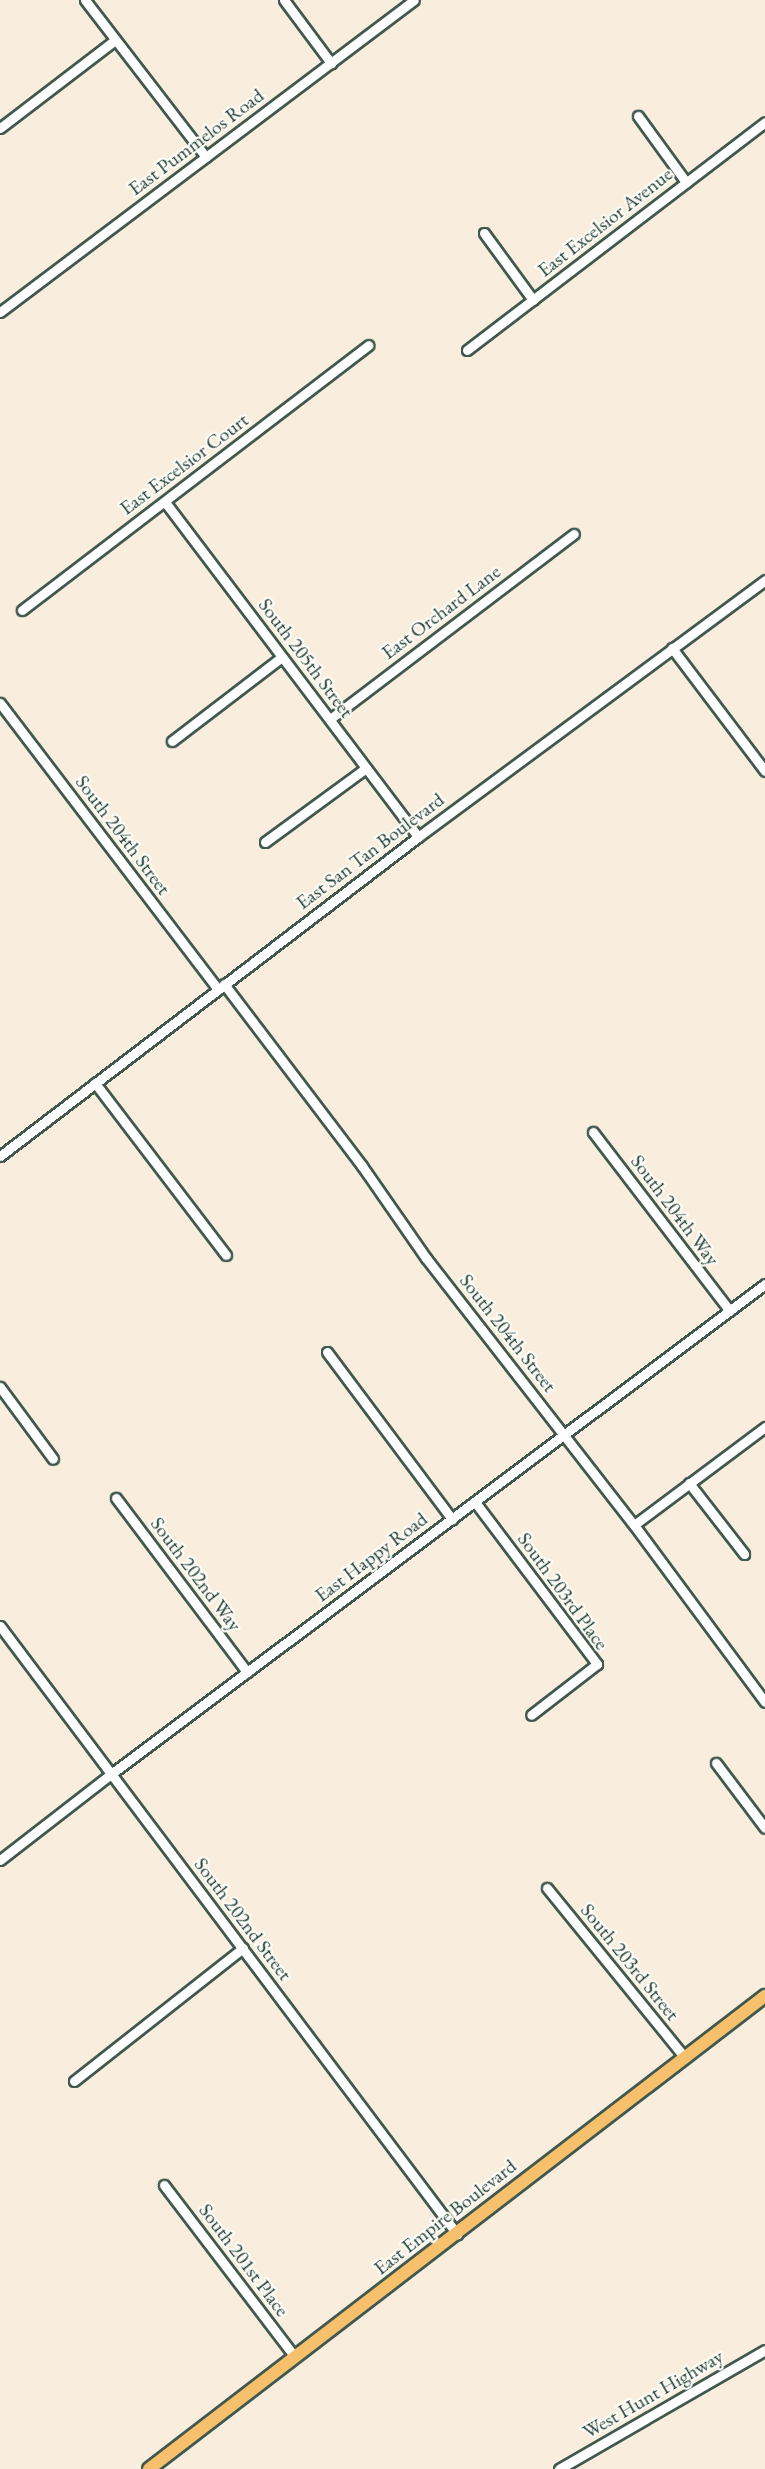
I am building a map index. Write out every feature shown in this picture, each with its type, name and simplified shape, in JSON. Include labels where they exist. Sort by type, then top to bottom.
[{"type":"main road","name":"East Empire Boulevard","points":[[149,2469],[765,1996]]},
{"type":"street","points":[[85,0],[206,157]]},
{"type":"street","points":[[284,0],[331,63]]},
{"type":"street","name":"East Pummelos Road","points":[[0,312],[414,0]]},
{"type":"street","points":[[0,128],[115,40]]},
{"type":"street","points":[[638,116],[687,182]]},
{"type":"street","name":"East Excelsior Avenue","points":[[467,350],[765,122]]},
{"type":"street","points":[[484,233],[533,300]]},
{"type":"street","name":"East Excelsior Court","points":[[22,610],[368,345]]},
{"type":"street","name":"South 205th Street","points":[[165,502],[418,837]]},
{"type":"street","name":"East Orchard Lane","points":[[330,719],[574,534]]},
{"type":"street","name":"East San Tan Boulevard","points":[[0,1155],[418,837],[765,579]]},
{"type":"street","points":[[672,648],[765,771]]},
{"type":"street","points":[[172,741],[282,657]]},
{"type":"street","name":"South 204th Street","points":[[0,703],[362,1166],[426,1258],[634,1525],[765,1702]]},
{"type":"street","points":[[265,842],[366,768]]},
{"type":"street","points":[[95,1083],[226,1254]]},
{"type":"street","name":"South 204th Way","points":[[593,1132],[730,1311]]},
{"type":"street","name":"East Happy Road","points":[[2,1855],[765,1284]]},
{"type":"street","points":[[327,1352],[452,1520]]},
{"type":"street","points":[[0,1387],[54,1459]]},
{"type":"street","points":[[634,1525],[765,1427]]},
{"type":"street","points":[[689,1484],[744,1554]]},
{"type":"street","name":"South 202nd Way","points":[[116,1498],[248,1672]]},
{"type":"street","name":"South 203rd Place","points":[[475,1502],[597,1664],[531,1715]]},
{"type":"street","name":"South 202nd Street","points":[[0,1626],[457,2234]]},
{"type":"street","points":[[716,1763],[765,1828]]},
{"type":"street","name":"South 203rd Street","points":[[547,1888],[685,2058]]},
{"type":"street","points":[[74,2081],[243,1948]]},
{"type":"street","name":"South 201st Place","points":[[164,2185],[295,2356]]},
{"type":"street","name":"West Hunt Highway","points":[[559,2469],[765,2350]]}]
